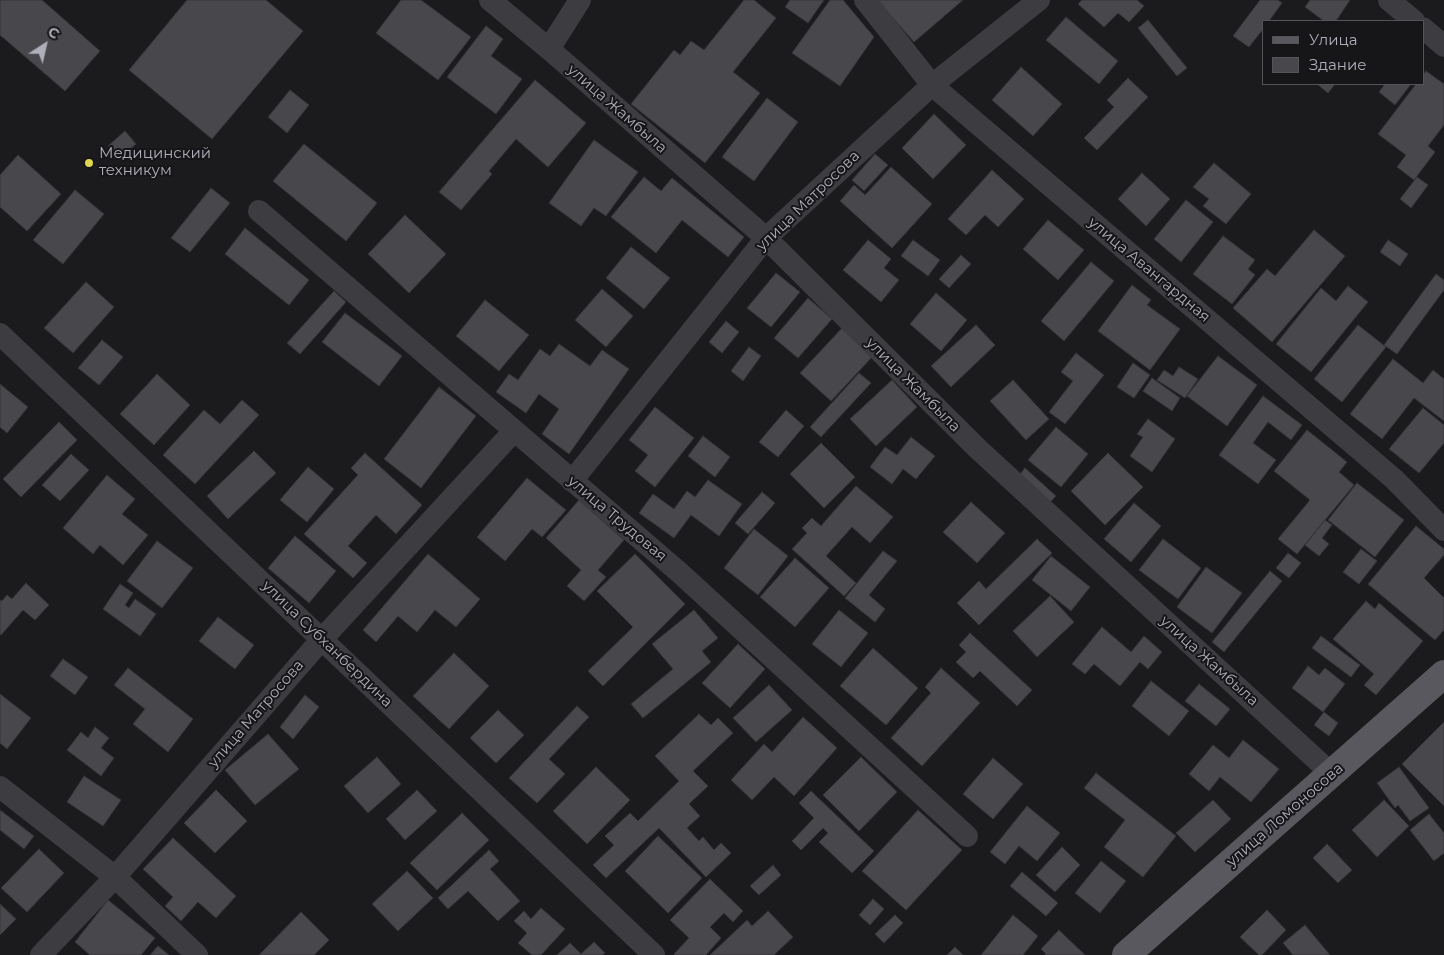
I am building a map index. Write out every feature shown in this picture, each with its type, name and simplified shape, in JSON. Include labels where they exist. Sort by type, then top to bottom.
[{"type":"main road","name":"улица Ломоносова","points":[[1126,955],[1444,674]]},
{"type":"street","name":"улица Жамбыла","points":[[490,0],[766,238],[978,449],[1332,774]]},
{"type":"street","points":[[548,49],[580,0]]},
{"type":"street","name":"улица Авангардная","points":[[865,0],[932,85],[1394,478],[1444,530]]},
{"type":"street","name":"улица Матросова","points":[[572,481],[766,238],[932,85],[1039,0]]},
{"type":"street","points":[[1389,0],[1413,20]]},
{"type":"street","points":[[1424,29],[1444,46]]},
{"type":"street","name":"улица Трудовая","points":[[259,211],[680,573],[967,836]]},
{"type":"street","name":"улица Субханбердина","points":[[0,334],[654,955]]},
{"type":"street","name":"улица Матросова","points":[[41,955],[115,877],[322,639],[514,431]]},
{"type":"street","points":[[0,787],[115,877],[197,955]]},
{"type":"building","points":[[0,0],[42,0],[100,51],[65,91],[0,35]]},
{"type":"building","points":[[187,0],[266,0],[303,31],[212,139],[129,70]]},
{"type":"building","points":[[401,0],[421,0],[471,37],[438,80],[376,33]]},
{"type":"building","points":[[744,0],[754,0],[776,18],[733,72],[760,93],[705,163],[631,104],[674,50],[680,55],[691,41],[704,50]]},
{"type":"building","points":[[790,0],[824,0],[808,23],[785,7]]},
{"type":"building","points":[[830,0],[843,0],[874,37],[840,86],[792,53]]},
{"type":"building","points":[[877,0],[963,0],[914,42]]},
{"type":"building","points":[[1082,0],[1137,0],[1144,6],[1129,22],[1118,13],[1104,27],[1078,4]]},
{"type":"building","points":[[1260,0],[1278,0],[1282,3],[1270,20],[1262,20],[1262,30],[1249,47],[1233,36]]},
{"type":"building","points":[[1310,0],[1350,0],[1337,20],[1323,20],[1305,7]]},
{"type":"building","points":[[1066,17],[1118,61],[1099,84],[1046,40]]},
{"type":"building","points":[[1148,20],[1187,68],[1177,76],[1138,28]]},
{"type":"building","points":[[486,26],[503,39],[491,56],[522,79],[496,114],[447,77]]},
{"type":"building","points":[[1021,67],[1062,104],[1033,136],[992,100]]},
{"type":"building","points":[[1426,71],[1444,84],[1444,125],[1428,146],[1435,152],[1414,180],[1397,167],[1406,155],[1378,134],[1415,85],[1424,85],[1424,74]]},
{"type":"building","points":[[1128,78],[1148,97],[1097,150],[1084,138],[1114,107],[1107,100]]},
{"type":"building","points":[[535,80],[586,123],[548,167],[516,139],[489,171],[492,174],[461,210],[439,192]]},
{"type":"building","points":[[1318,85],[1334,85],[1328,93]]},
{"type":"building","points":[[1384,85],[1410,85],[1395,105],[1379,92]]},
{"type":"building","points":[[290,90],[309,105],[287,133],[268,117]]},
{"type":"building","points":[[767,98],[798,122],[754,181],[722,157]]},
{"type":"building","points":[[934,114],[966,145],[933,179],[902,148]]},
{"type":"building","points":[[125,131],[136,144],[120,158],[108,146]]},
{"type":"building","points":[[594,140],[638,172],[606,216],[594,208],[581,226],[549,203]]},
{"type":"building","points":[[304,144],[377,203],[346,241],[273,181]]},
{"type":"building","points":[[875,154],[888,165],[864,191],[852,180]]},
{"type":"building","points":[[18,155],[61,194],[27,231],[0,207],[0,175]]},
{"type":"building","points":[[1214,163],[1251,194],[1226,224],[1203,206],[1209,199],[1193,187]]},
{"type":"building","points":[[891,167],[932,204],[892,248],[840,201],[854,185],[865,195]]},
{"type":"building","points":[[992,170],[1024,199],[998,227],[985,215],[966,235],[948,219]]},
{"type":"building","points":[[1142,173],[1170,199],[1146,226],[1118,199]]},
{"type":"building","points":[[644,177],[661,191],[672,178],[744,237],[728,257],[682,220],[656,253],[611,217]]},
{"type":"building","points":[[1417,177],[1428,185],[1411,208],[1400,199]]},
{"type":"building","points":[[211,188],[230,203],[190,252],[171,238]]},
{"type":"building","points":[[75,190],[104,214],[63,264],[33,240]]},
{"type":"building","points":[[1186,200],[1213,222],[1181,262],[1154,239]]},
{"type":"building","points":[[405,215],[446,254],[409,293],[368,254]]},
{"type":"building","points":[[1048,220],[1084,250],[1058,280],[1023,249]]},
{"type":"building","points":[[245,228],[309,280],[289,305],[225,254]]},
{"type":"building","points":[[1314,230],[1345,256],[1272,342],[1233,308],[1267,269],[1275,276]]},
{"type":"building","points":[[1223,236],[1255,260],[1248,269],[1255,275],[1232,304],[1193,274]]},
{"type":"building","points":[[868,240],[891,259],[884,268],[899,280],[881,302],[843,270]]},
{"type":"building","points":[[913,240],[940,260],[928,276],[901,256]]},
{"type":"building","points":[[1388,240],[1408,254],[1400,266],[1380,252]]},
{"type":"building","points":[[631,247],[670,278],[644,309],[606,278]]},
{"type":"building","points":[[961,255],[971,264],[949,288],[939,279]]},
{"type":"building","points":[[1091,262],[1114,281],[1064,341],[1041,321]]},
{"type":"building","points":[[776,273],[800,292],[771,327],[747,308]]},
{"type":"building","points":[[1436,274],[1444,280],[1444,290],[1397,354],[1384,345]]},
{"type":"building","points":[[86,282],[114,307],[73,353],[44,328]]},
{"type":"building","points":[[1132,285],[1151,300],[1147,305],[1180,329],[1150,370],[1098,331]]},
{"type":"building","points":[[1348,286],[1368,302],[1311,372],[1276,344],[1321,288],[1336,301]]},
{"type":"building","points":[[602,289],[633,316],[606,347],[575,320]]},
{"type":"building","points":[[334,291],[346,302],[300,354],[287,343]]},
{"type":"building","points":[[936,293],[967,320],[941,351],[910,324]]},
{"type":"building","points":[[808,298],[832,319],[798,358],[774,338]]},
{"type":"building","points":[[485,300],[529,335],[499,371],[456,336]]},
{"type":"building","points":[[345,313],[402,356],[379,386],[322,342]]},
{"type":"building","points":[[726,321],[739,332],[722,353],[709,342]]},
{"type":"building","points":[[976,325],[995,345],[951,387],[931,366]]},
{"type":"building","points":[[1358,325],[1386,347],[1342,402],[1314,379]]},
{"type":"building","points":[[843,327],[873,356],[831,401],[800,373]]},
{"type":"building","points":[[102,340],[123,357],[99,385],[78,368]]},
{"type":"building","points":[[559,344],[590,366],[602,350],[629,369],[569,454],[542,434],[559,409],[539,394],[526,413],[496,392],[509,374],[518,380],[540,349],[550,356]]},
{"type":"building","points":[[749,347],[761,356],[743,381],[731,371]]},
{"type":"building","points":[[1076,353],[1104,375],[1065,424],[1049,412],[1073,381],[1061,372]]},
{"type":"building","points":[[1218,356],[1257,385],[1227,426],[1187,396]]},
{"type":"building","points":[[1393,359],[1423,383],[1433,370],[1444,379],[1444,421],[1414,398],[1382,439],[1350,414]]},
{"type":"building","points":[[1133,363],[1150,375],[1134,398],[1117,387]]},
{"type":"building","points":[[1179,367],[1198,379],[1185,398],[1157,380],[1164,370],[1173,376]]},
{"type":"building","points":[[859,373],[871,383],[821,437],[810,427]]},
{"type":"building","points":[[157,374],[190,405],[154,445],[120,414]]},
{"type":"building","points":[[1152,378],[1180,398],[1172,411],[1143,391]]},
{"type":"building","points":[[892,380],[917,407],[876,446],[850,419]]},
{"type":"building","points":[[1013,380],[1049,419],[1026,440],[990,401]]},
{"type":"building","points":[[0,384],[28,407],[7,433],[0,427]]},
{"type":"building","points":[[439,387],[476,416],[421,488],[384,459]]},
{"type":"building","points":[[1263,396],[1302,425],[1291,440],[1268,422],[1253,443],[1276,460],[1258,484],[1219,455]]},
{"type":"building","points":[[242,400],[259,415],[195,484],[163,455],[204,410],[220,424]]},
{"type":"building","points":[[655,407],[694,438],[655,487],[635,471],[648,455],[629,440]]},
{"type":"building","points":[[1423,408],[1444,425],[1444,443],[1419,473],[1389,449]]},
{"type":"building","points":[[786,410],[804,426],[778,457],[759,442]]},
{"type":"building","points":[[1148,419],[1175,439],[1152,472],[1130,456],[1143,437],[1137,434]]},
{"type":"building","points":[[59,422],[77,440],[21,497],[3,479]]},
{"type":"building","points":[[1056,427],[1088,454],[1061,487],[1028,460]]},
{"type":"building","points":[[1307,430],[1347,462],[1339,472],[1354,485],[1297,554],[1278,539],[1310,500],[1274,471]]},
{"type":"building","points":[[703,436],[730,457],[715,477],[688,456]]},
{"type":"building","points":[[911,437],[935,456],[916,479],[903,469],[892,484],[870,467],[885,447],[897,455]]},
{"type":"building","points":[[821,443],[855,477],[824,508],[790,474]]},
{"type":"building","points":[[254,451],[276,473],[228,519],[207,496]]},
{"type":"building","points":[[365,453],[422,505],[396,534],[376,515],[348,546],[367,563],[353,578],[304,534],[358,475],[351,468]]},
{"type":"building","points":[[1108,453],[1143,487],[1105,525],[1071,491]]},
{"type":"building","points":[[71,454],[89,470],[60,501],[42,485]]},
{"type":"building","points":[[308,467],[334,489],[307,522],[280,500]]},
{"type":"building","points":[[1025,468],[1056,496],[1047,505],[1017,478]]},
{"type":"building","points":[[107,475],[135,499],[122,514],[148,535],[123,565],[100,545],[93,554],[63,528]]},
{"type":"building","points":[[527,478],[566,510],[542,537],[532,529],[505,561],[477,537]]},
{"type":"building","points":[[708,480],[742,504],[719,536],[691,515],[674,538],[639,513],[653,494],[674,509],[687,491],[695,497]]},
{"type":"building","points":[[1357,483],[1404,520],[1375,557],[1328,520]]},
{"type":"building","points":[[856,486],[893,517],[870,543],[852,527],[826,556],[856,583],[844,596],[792,549],[807,533],[802,528],[812,518],[821,526]]},
{"type":"building","points":[[762,492],[775,503],[748,534],[735,523]]},
{"type":"building","points":[[579,500],[624,540],[598,570],[606,577],[584,601],[567,586],[581,570],[546,538]]},
{"type":"building","points":[[971,502],[1005,533],[977,563],[943,532]]},
{"type":"building","points":[[1134,503],[1161,526],[1131,562],[1104,539]]},
{"type":"building","points":[[1325,520],[1332,525],[1322,538],[1329,544],[1319,556],[1305,545]]},
{"type":"building","points":[[1416,526],[1444,549],[1444,555],[1424,578],[1444,598],[1444,630],[1435,640],[1368,584]]},
{"type":"building","points":[[754,529],[788,556],[758,595],[724,568]]},
{"type":"building","points":[[295,536],[336,571],[309,603],[268,568]]},
{"type":"building","points":[[1037,539],[1052,553],[979,625],[957,603],[979,581],[986,589]]},
{"type":"building","points":[[1163,539],[1201,568],[1178,599],[1139,570]]},
{"type":"building","points":[[157,541],[193,568],[162,608],[127,581]]},
{"type":"building","points":[[1361,549],[1377,561],[1359,584],[1343,572]]},
{"type":"building","points":[[883,551],[897,561],[869,595],[885,609],[875,622],[845,598]]},
{"type":"building","points":[[1288,553],[1301,563],[1289,578],[1276,568]]},
{"type":"building","points":[[428,554],[480,599],[456,627],[435,610],[417,632],[398,616],[376,642],[363,630]]},
{"type":"building","points":[[635,554],[685,604],[603,686],[588,671],[633,627],[597,591]]},
{"type":"building","points":[[1051,556],[1090,587],[1071,611],[1032,580]]},
{"type":"building","points":[[795,558],[829,588],[795,627],[760,597]]},
{"type":"building","points":[[1206,567],[1242,593],[1212,633],[1177,607]]},
{"type":"building","points":[[1270,571],[1282,581],[1224,652],[1212,642]]},
{"type":"building","points":[[26,583],[49,605],[35,620],[23,610],[1,635],[0,600],[2,601],[7,595],[12,599]]},
{"type":"building","points":[[120,584],[133,593],[125,605],[129,608],[135,599],[156,614],[140,636],[103,609]]},
{"type":"building","points":[[1050,596],[1074,622],[1037,657],[1013,631]]},
{"type":"building","points":[[1366,601],[1375,609],[1379,603],[1423,641],[1376,695],[1364,685],[1374,674],[1333,639]]},
{"type":"building","points":[[694,610],[718,638],[702,651],[711,662],[643,718],[631,704],[673,669],[652,644]]},
{"type":"building","points":[[839,610],[868,633],[841,667],[812,644]]},
{"type":"building","points":[[218,617],[254,645],[235,669],[199,641]]},
{"type":"building","points":[[1102,627],[1131,652],[1144,636],[1162,652],[1148,669],[1140,662],[1120,686],[1094,664],[1085,674],[1072,664]]},
{"type":"building","points":[[970,633],[1032,690],[1017,706],[980,671],[973,678],[956,662],[966,652],[959,645]]},
{"type":"building","points":[[1321,636],[1360,665],[1351,677],[1312,648]]},
{"type":"building","points":[[738,644],[765,669],[730,708],[702,683]]},
{"type":"building","points":[[873,648],[918,688],[886,725],[840,686]]},
{"type":"building","points":[[454,653],[489,686],[449,729],[413,696]]},
{"type":"building","points":[[63,659],[88,677],[75,695],[50,676]]},
{"type":"building","points":[[1308,666],[1319,675],[1325,668],[1345,684],[1323,712],[1292,688]]},
{"type":"building","points":[[128,668],[193,719],[168,752],[133,724],[145,709],[114,685]]},
{"type":"building","points":[[941,668],[980,703],[922,766],[891,738],[931,693],[925,687]]},
{"type":"building","points":[[1151,681],[1189,711],[1169,736],[1132,706]]},
{"type":"building","points":[[1199,684],[1230,709],[1216,726],[1185,701]]},
{"type":"building","points":[[769,685],[792,710],[756,742],[733,718]]},
{"type":"building","points":[[0,694],[31,718],[7,749],[0,743]]},
{"type":"building","points":[[305,695],[319,707],[293,739],[280,727]]},
{"type":"building","points":[[577,706],[589,717],[549,759],[565,774],[537,803],[509,778]]},
{"type":"building","points":[[498,710],[524,735],[496,763],[470,738]]},
{"type":"building","points":[[1324,712],[1338,723],[1329,736],[1314,725]]},
{"type":"building","points":[[699,714],[711,725],[718,718],[733,733],[693,771],[708,786],[689,804],[700,816],[687,828],[699,841],[703,837],[714,850],[721,843],[731,853],[706,877],[659,828],[606,878],[593,865],[614,845],[605,836],[630,813],[638,821],[679,781],[655,756]]},
{"type":"building","points":[[803,717],[837,748],[794,796],[774,777],[752,800],[731,780],[764,744],[772,752]]},
{"type":"building","points":[[1444,722],[1444,806],[1402,764]]},
{"type":"building","points":[[95,727],[109,738],[101,748],[114,758],[101,776],[67,750],[81,732],[88,738]]},
{"type":"building","points":[[268,734],[299,769],[255,805],[225,770]]},
{"type":"building","points":[[1243,740],[1279,769],[1251,802],[1220,777],[1209,791],[1189,774],[1213,745],[1229,758]]},
{"type":"building","points":[[377,757],[401,784],[368,813],[344,786]]},
{"type":"building","points":[[861,757],[897,792],[859,831],[823,795]]},
{"type":"building","points":[[993,758],[1023,784],[993,819],[963,794]]},
{"type":"building","points":[[596,767],[630,800],[587,844],[553,811]]},
{"type":"building","points":[[1399,767],[1429,808],[1410,821],[1398,805],[1395,808],[1377,783]]},
{"type":"building","points":[[1096,773],[1176,836],[1143,877],[1104,847],[1125,820],[1084,788]]},
{"type":"building","points":[[84,776],[121,800],[103,826],[67,802]]},
{"type":"building","points":[[216,790],[247,821],[215,853],[184,823]]},
{"type":"building","points":[[417,790],[437,811],[405,840],[386,819]]},
{"type":"building","points":[[811,791],[874,851],[852,873],[819,842],[828,833],[823,828],[801,850],[792,841],[814,818],[799,803]]},
{"type":"building","points":[[1213,800],[1231,819],[1195,852],[1176,833]]},
{"type":"building","points":[[1384,800],[1409,826],[1377,857],[1352,830]]},
{"type":"building","points":[[1027,806],[1060,833],[1037,861],[1019,846],[1005,864],[990,852]]},
{"type":"building","points":[[0,810],[34,836],[24,849],[0,830]]},
{"type":"building","points":[[918,810],[962,850],[906,910],[862,871]]},
{"type":"building","points":[[462,813],[489,840],[437,890],[410,863]]},
{"type":"building","points":[[1429,814],[1444,833],[1444,853],[1434,861],[1410,830]]},
{"type":"building","points":[[658,836],[702,878],[668,913],[625,871]]},
{"type":"building","points":[[173,838],[236,896],[216,918],[198,902],[181,921],[165,906],[173,897],[143,869]]},
{"type":"building","points":[[1327,844],[1352,870],[1338,883],[1313,858]]},
{"type":"building","points":[[1062,847],[1080,865],[1055,892],[1036,875]]},
{"type":"building","points":[[39,849],[64,873],[27,912],[1,888]]},
{"type":"building","points":[[489,850],[499,861],[490,869],[520,901],[498,921],[468,891],[448,909],[438,898]]},
{"type":"building","points":[[1101,861],[1126,881],[1100,913],[1075,893]]},
{"type":"building","points":[[773,865],[781,875],[759,895],[750,886]]},
{"type":"building","points":[[407,871],[433,898],[398,931],[372,904]]},
{"type":"building","points":[[1022,872],[1058,903],[1046,916],[1010,886]]},
{"type":"building","points":[[710,879],[743,911],[733,922],[724,913],[710,927],[721,938],[706,955],[675,955],[689,938],[670,920]]},
{"type":"building","points":[[873,899],[884,909],[870,925],[859,915]]},
{"type":"building","points":[[108,900],[155,938],[141,955],[90,955],[75,942]]},
{"type":"building","points":[[0,904],[16,919],[0,935]]},
{"type":"building","points":[[541,908],[565,929],[541,955],[532,955],[518,943],[527,933],[514,921],[524,911],[531,919]]},
{"type":"building","points":[[1267,910],[1286,930],[1262,955],[1259,955],[1240,937]]},
{"type":"building","points":[[768,911],[793,937],[774,955],[710,955],[747,920],[752,926]]},
{"type":"building","points":[[301,912],[329,940],[314,955],[259,955]]},
{"type":"building","points":[[895,915],[903,923],[884,943],[875,934]]},
{"type":"building","points":[[1013,915],[1038,936],[1023,955],[981,955]]},
{"type":"building","points":[[1305,925],[1330,955],[1293,955],[1283,943]]},
{"type":"building","points":[[1059,930],[1085,955],[1045,955],[1041,949]]},
{"type":"building","points":[[594,942],[605,953],[602,955],[557,955],[570,943],[581,954]]},
{"type":"building","points":[[158,946],[169,955],[150,955]]},
{"type":"building","points":[[955,947],[963,955],[947,955]]},
{"type":"place","name":"Медицинский техникум","points":[[89,163]]}]
